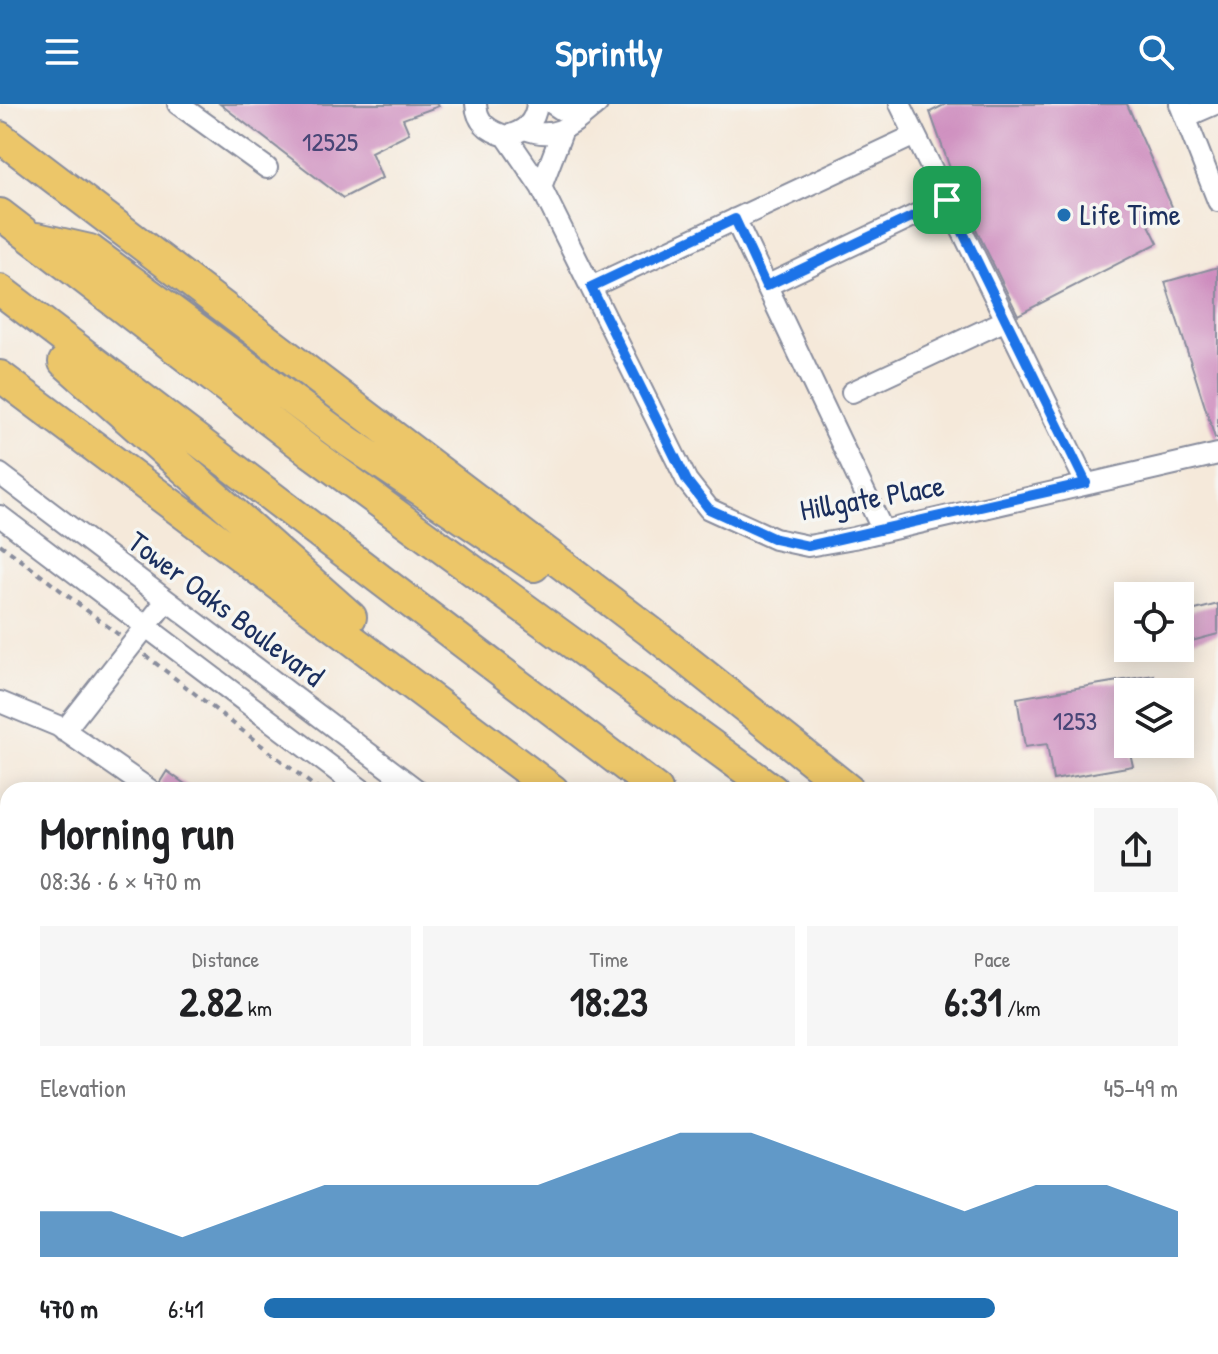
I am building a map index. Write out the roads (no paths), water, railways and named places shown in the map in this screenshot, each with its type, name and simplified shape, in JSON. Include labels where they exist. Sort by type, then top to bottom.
[{"type":"highway","points":[[0,137],[651,632],[839,782]]},
{"type":"highway","points":[[0,214],[312,453],[762,782]]},
{"type":"highway","points":[[29,236],[90,250],[349,442],[523,559],[651,632]]},
{"type":"highway","points":[[0,290],[646,782]]},
{"type":"highway","points":[[0,305],[507,755]]},
{"type":"highway","points":[[0,376],[542,782]]},
{"type":"street","points":[[178,104],[267,168]]},
{"type":"street","name":"Hillgate Place","points":[[476,104],[486,127],[515,132],[687,481],[709,509],[775,539],[808,546],[1218,454]]},
{"type":"street","points":[[515,132],[532,121],[537,104]]},
{"type":"street","points":[[553,104],[562,110],[589,104]]},
{"type":"street","points":[[515,132],[546,135],[562,132],[597,104]]},
{"type":"street","points":[[900,104],[1086,483]]},
{"type":"street","points":[[1215,104],[1183,110],[1218,201]]},
{"type":"street","points":[[541,187],[562,132]]},
{"type":"street","points":[[591,287],[915,135]]},
{"type":"street","points":[[766,286],[947,200]]},
{"type":"street","points":[[735,219],[883,531]]},
{"type":"street","points":[[852,392],[1006,320]]},
{"type":"street","name":"Tower Oaks Boulevard","points":[[0,474],[406,782]]},
{"type":"street","name":"Tower Oaks Boulevard","points":[[0,516],[351,782]]},
{"type":"street","points":[[64,731],[166,601]]},
{"type":"street","points":[[0,702],[64,731],[139,782]]},
{"type":"street","points":[[115,764],[120,782]]},
{"type":"place","name":"Life Time","points":[[1064,215]]}]
